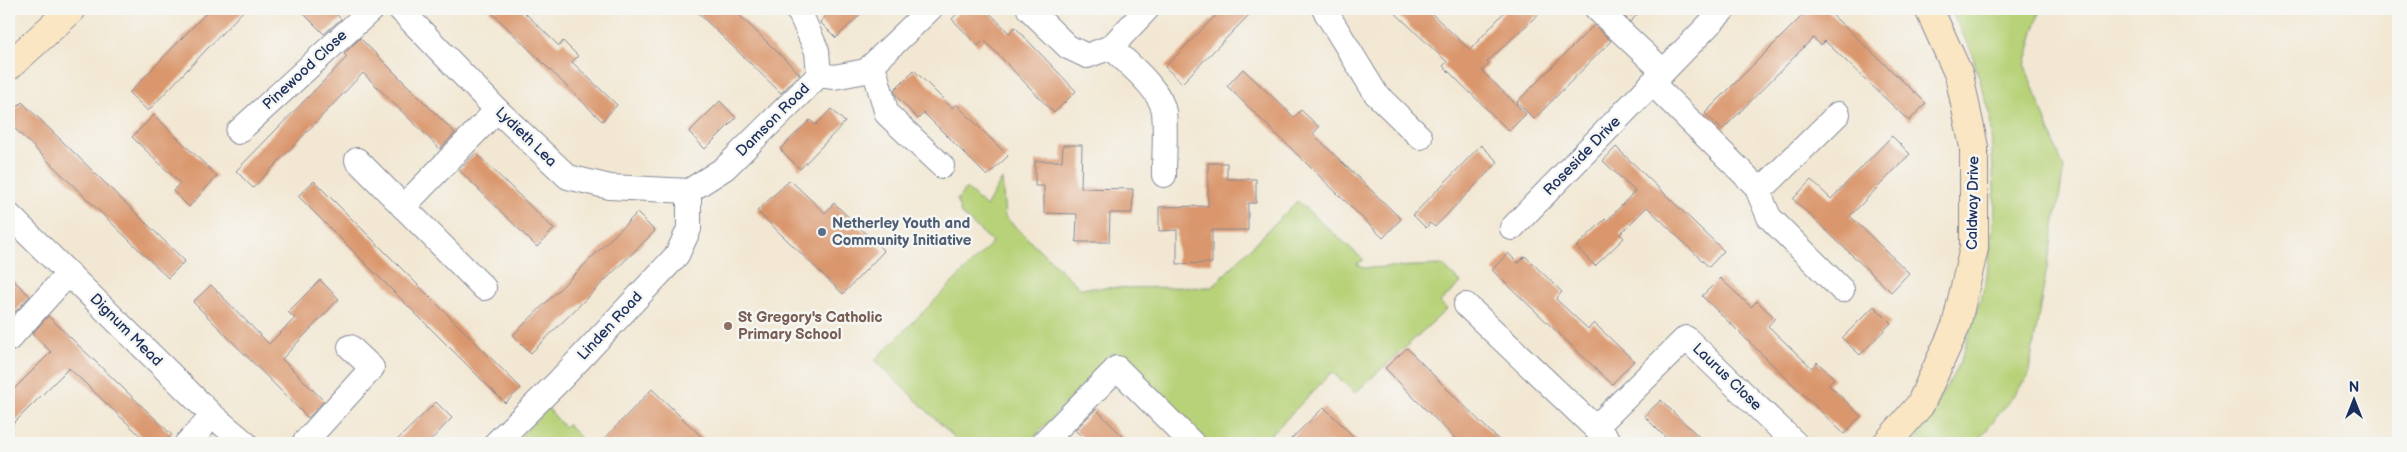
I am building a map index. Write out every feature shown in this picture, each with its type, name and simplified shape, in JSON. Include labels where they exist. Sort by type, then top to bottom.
[{"type":"street","points":[[9,66],[72,9]]},
{"type":"street","name":"Pinewood Close","points":[[238,132],[372,9]]},
{"type":"street","name":"Lydieth Lea","points":[[400,9],[497,110],[568,177],[610,187],[689,191]]},
{"type":"street","points":[[796,9],[800,13],[817,51],[819,75]]},
{"type":"street","name":"Damson Road","points":[[689,191],[725,168],[819,75],[834,77],[866,71],[930,9]]},
{"type":"street","points":[[1029,9],[1068,47],[1086,56],[1110,47],[1147,9]]},
{"type":"street","points":[[1324,9],[1376,94],[1420,137]]},
{"type":"street","points":[[1597,9],[1756,186],[1769,217],[1842,290]]},
{"type":"street","name":"Roseside Drive","points":[[1512,228],[1724,9]]},
{"type":"street","name":"Caldway Drive","points":[[1887,443],[1920,404],[1956,326],[1974,248],[1974,148],[1959,75],[1929,9]]},
{"type":"street","points":[[1110,47],[1134,69],[1158,96],[1164,111],[1164,175]]},
{"type":"street","points":[[873,65],[887,114],[942,166]]},
{"type":"street","points":[[403,206],[497,110]]},
{"type":"street","points":[[1756,186],[1766,185],[1838,114]]},
{"type":"street","points":[[357,160],[484,288]]},
{"type":"street","name":"Linden Road","points":[[496,443],[559,381],[677,254],[689,229],[689,191]]},
{"type":"street","name":"Dignum Mead","points":[[9,215],[213,416],[245,443]]},
{"type":"street","points":[[9,339],[69,273]]},
{"type":"street","name":"Laurus Close","points":[[1466,305],[1603,436],[1686,338],[1795,443]]},
{"type":"street","points":[[304,443],[372,368],[350,347]]},
{"type":"street","points":[[1043,443],[1117,368],[1192,443]]},
{"type":"street","points":[[187,443],[213,416]]},
{"type":"green space","points":[[1950,9],[2040,9],[2025,66],[2064,169],[2028,377],[1976,443],[1914,443],[1960,363],[1986,282],[1995,208],[1990,113],[1970,48]]},
{"type":"green space","points":[[1002,179],[1005,217],[1080,288],[1212,287],[1297,201],[1364,260],[1357,264],[1363,268],[1442,265],[1461,283],[1440,302],[1447,309],[1355,393],[1332,372],[1263,443],[1207,443],[1113,352],[1029,443],[960,443],[875,360],[990,245],[992,241],[961,214],[957,200],[966,188],[986,207]]},
{"type":"green space","points":[[548,408],[564,427],[567,424],[586,443],[513,443]]},
{"type":"building","points":[[210,9],[245,9],[148,111],[129,93]]},
{"type":"building","points":[[299,9],[331,9],[341,19],[324,34]]},
{"type":"building","points":[[488,9],[521,9],[559,46],[563,41],[578,56],[572,62],[617,105],[602,121]]},
{"type":"building","points":[[694,9],[733,9],[800,74],[781,93]]},
{"type":"building","points":[[833,9],[866,9],[836,38],[820,22]]},
{"type":"building","points":[[962,9],[986,9],[1009,33],[1015,27],[1076,91],[1054,113],[984,40],[978,46],[952,19]]},
{"type":"building","points":[[1222,9],[1255,9],[1182,83],[1165,67]]},
{"type":"building","points":[[1391,9],[1427,9],[1470,50],[1507,9],[1544,9],[1487,62],[1489,64],[1482,71],[1526,114],[1509,131],[1443,66],[1447,62]]},
{"type":"building","points":[[1617,9],[1643,9],[1630,22]]},
{"type":"building","points":[[1809,9],[1826,9],[1926,103],[1909,121],[1825,41],[1821,45],[1813,38],[1722,130],[1705,113]]},
{"type":"building","points":[[1594,25],[1611,41],[1534,119],[1517,102]]},
{"type":"building","points":[[360,38],[455,133],[440,149],[363,73],[253,188],[236,171],[347,57],[344,54]]},
{"type":"building","points":[[1243,69],[1294,117],[1301,110],[1319,127],[1313,134],[1401,219],[1383,238],[1227,86]]},
{"type":"building","points":[[914,70],[952,108],[956,104],[1008,156],[987,176],[924,113],[918,119],[897,97],[894,90]]},
{"type":"building","points":[[720,101],[736,118],[705,149],[689,132]]},
{"type":"building","points":[[22,102],[185,261],[168,278],[9,123],[9,116]]},
{"type":"building","points":[[831,109],[845,122],[800,169],[780,149],[810,120],[816,125]]},
{"type":"building","points":[[154,115],[217,176],[189,207],[173,191],[180,183],[132,137]]},
{"type":"building","points":[[1892,136],[1910,154],[1850,216],[1909,273],[1891,292],[1793,199],[1811,180],[1831,199]]},
{"type":"building","points":[[1063,145],[1082,145],[1081,188],[1133,189],[1132,213],[1110,213],[1109,242],[1076,242],[1077,214],[1044,213],[1044,186],[1035,186],[1035,161],[1062,161]]},
{"type":"building","points":[[1481,145],[1498,162],[1435,227],[1430,223],[1426,228],[1413,215]]},
{"type":"building","points":[[1616,147],[1724,251],[1709,267],[1647,207],[1620,234],[1624,238],[1595,266],[1576,247],[1605,219],[1607,221],[1635,191],[1603,161]]},
{"type":"building","points":[[476,153],[554,229],[537,247],[459,170]]},
{"type":"building","points":[[1208,163],[1227,163],[1227,179],[1256,179],[1256,203],[1248,203],[1248,230],[1212,230],[1212,263],[1177,264],[1177,230],[1159,231],[1159,207],[1208,206]]},
{"type":"building","name":"Netherley Youth and Community Initiative","points":[[790,180],[825,213],[834,203],[884,251],[843,294],[757,211]]},
{"type":"building","points":[[314,181],[521,388],[505,403],[298,196]]},
{"type":"building","points":[[637,213],[655,231],[531,353],[513,335]]},
{"type":"building","points":[[1508,253],[1518,263],[1525,256],[1562,292],[1556,299],[1588,329],[1594,323],[1634,361],[1612,384],[1492,270]]},
{"type":"building","points":[[9,276],[30,296],[15,312],[9,306]]},
{"type":"building","points":[[1720,278],[1751,307],[1757,301],[1775,318],[1768,326],[1812,368],[1817,362],[1834,378],[1828,384],[1861,416],[1844,434],[1702,296]]},
{"type":"building","points":[[320,280],[339,299],[282,359],[324,401],[308,418],[193,302],[211,285],[269,344],[295,318],[288,312]]},
{"type":"building","points":[[1874,306],[1891,323],[1860,355],[1842,338]]},
{"type":"building","points":[[48,316],[172,435],[163,443],[148,443],[69,368],[9,428],[9,394],[51,352],[32,334]]},
{"type":"building","points":[[1407,348],[1502,443],[1460,443],[1421,405],[1385,368]]},
{"type":"building","points":[[652,389],[708,443],[600,443]]},
{"type":"building","points":[[1661,400],[1706,443],[1671,443],[1644,416]]},
{"type":"building","points":[[436,402],[452,418],[428,443],[394,443]]},
{"type":"building","points":[[1324,407],[1360,443],[1287,443]]},
{"type":"building","points":[[1096,409],[1129,443],[1088,443],[1075,430]]},
{"type":"place","name":"Netherley Youth and Community Initiative","points":[[822,232]]},
{"type":"place","name":"St Gregory's Catholic Primary School","points":[[728,326]]}]
